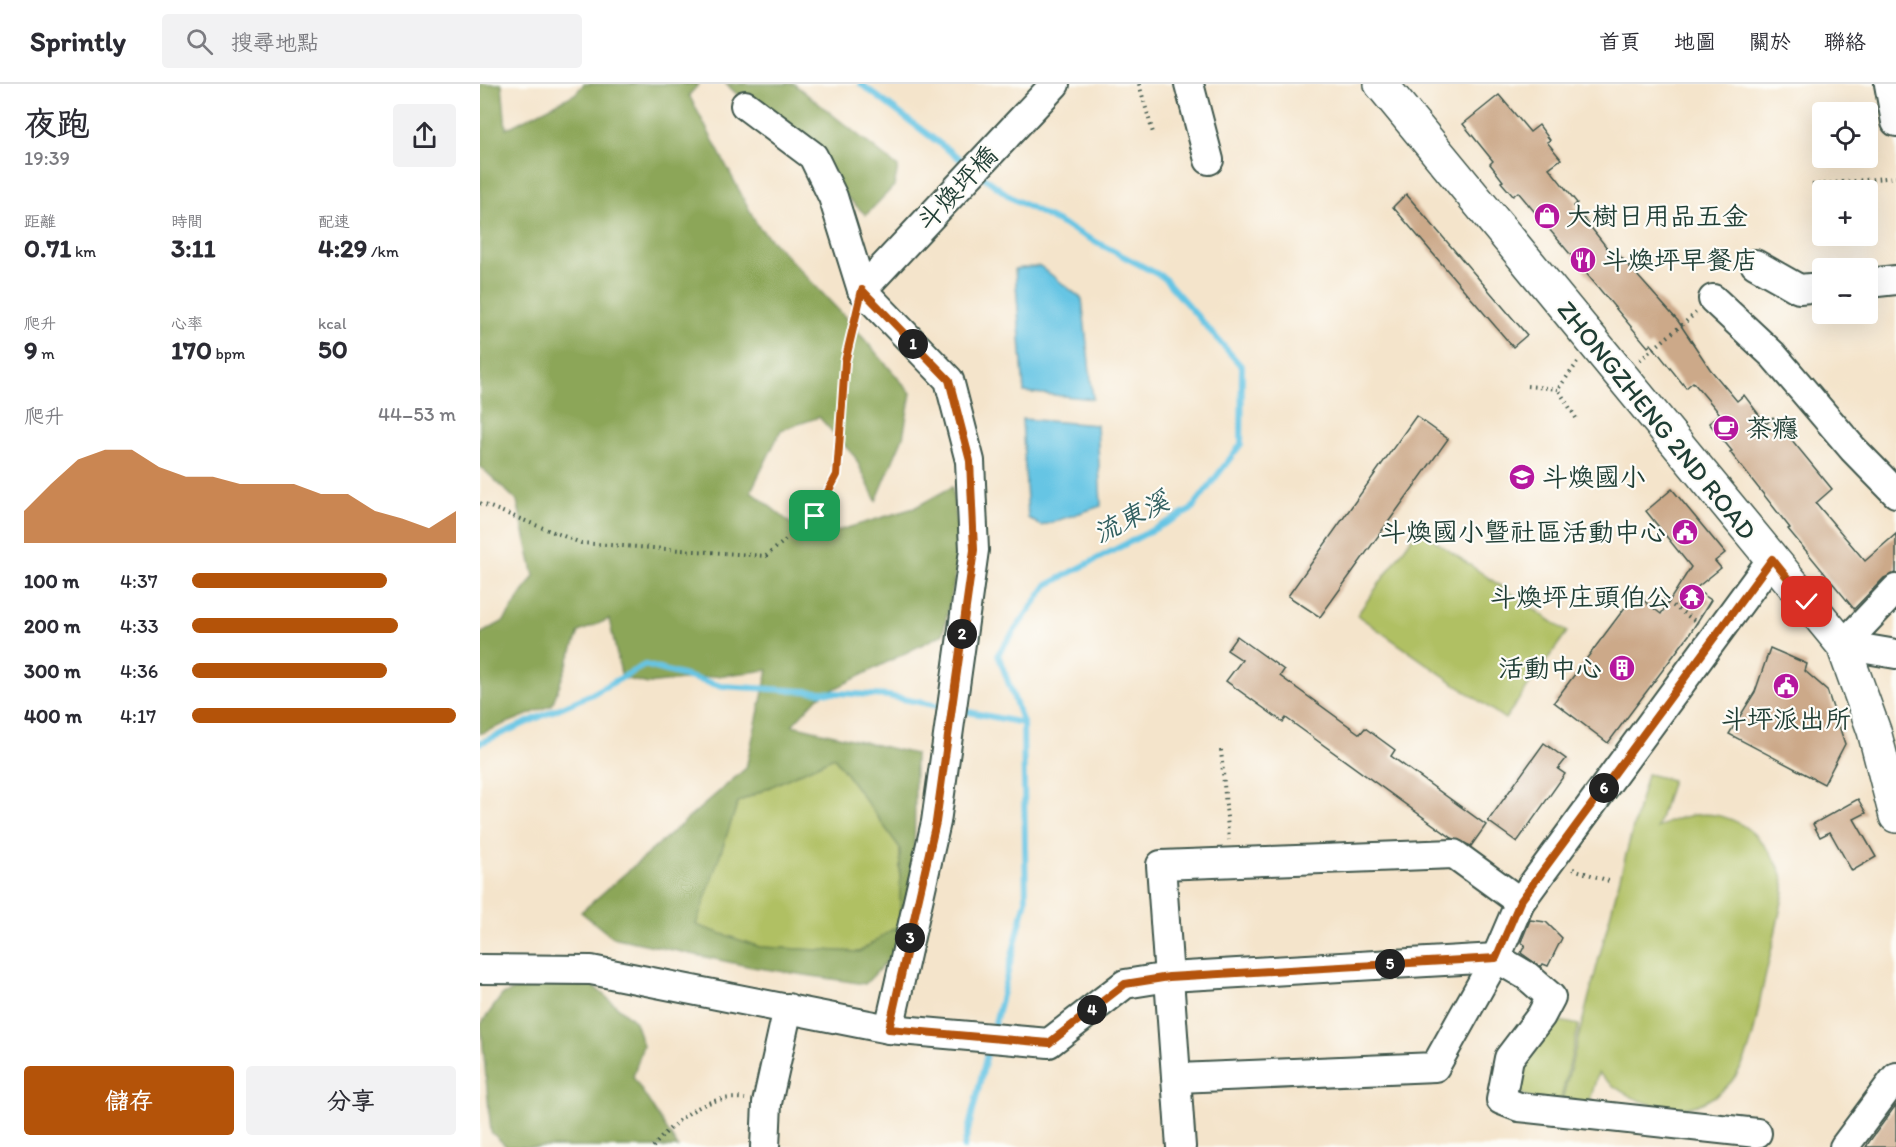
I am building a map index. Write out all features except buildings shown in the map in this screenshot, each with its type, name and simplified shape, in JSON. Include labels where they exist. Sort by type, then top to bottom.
[{"type":"main road","name":"ZHONGZHENG 2ND ROAD","points":[[1381,84],[1843,645],[1874,731],[1896,816]]},
{"type":"street","points":[[1188,84],[1209,160]]},
{"type":"street","points":[[1890,84],[1896,122]]},
{"type":"street","name":"斗煥坪橋","points":[[862,290],[1053,85]]},
{"type":"street","points":[[745,105],[813,156],[833,197],[862,290],[949,380],[970,461],[974,550],[936,822],[889,1029]]},
{"type":"street","points":[[1755,264],[1799,289],[1812,288]]},
{"type":"street","points":[[1878,282],[1896,280]]},
{"type":"street","points":[[1713,299],[1773,355],[1853,448],[1896,493]]},
{"type":"street","points":[[1178,1078],[1435,1067],[1496,958],[1520,902],[1772,559]]},
{"type":"street","points":[[1843,645],[1896,588]]},
{"type":"street","points":[[1843,645],[1896,654]]},
{"type":"street","points":[[1181,1147],[1178,1078],[1161,865],[1454,854],[1520,902]]},
{"type":"street","points":[[480,973],[591,970],[889,1029],[1049,1043],[1125,984],[1169,977],[1496,958],[1527,976],[1551,997],[1541,1016],[1509,1058],[1501,1100],[1519,1107],[1757,1133]]},
{"type":"street","points":[[765,1147],[767,1103],[788,1008]]},
{"type":"street","points":[[1844,1147],[1896,1077]]},
{"type":"path","points":[[1139,84],[1154,133]]},
{"type":"path","points":[[1864,180],[1896,177]]},
{"type":"path","points":[[480,503],[581,543],[766,556],[815,516],[837,475],[845,362],[862,290]]},
{"type":"path","points":[[1621,375],[1713,299]]},
{"type":"path","points":[[1558,389],[1578,362],[1596,345]]},
{"type":"path","points":[[1527,386],[1558,389]]},
{"type":"path","points":[[1558,389],[1576,418]]},
{"type":"path","points":[[1663,599],[1716,635]]},
{"type":"path","points":[[1221,750],[1231,862]]},
{"type":"path","points":[[1566,867],[1612,882]]},
{"type":"path","points":[[653,1147],[678,1120],[704,1104],[731,1097],[767,1103]]},
{"type":"green space","points":[[480,84],[502,84],[506,129],[575,94],[584,84],[699,84],[689,95],[758,226],[845,317],[911,393],[903,437],[876,501],[855,457],[819,417],[781,430],[751,491],[810,539],[914,508],[952,487],[961,550],[943,634],[818,697],[792,725],[915,754],[913,877],[908,923],[895,950],[865,984],[752,967],[612,937],[581,912],[746,768],[768,670],[648,684],[622,678],[609,619],[579,632],[552,705],[480,734],[480,634],[504,621],[534,576],[517,501],[480,466]],"holes":[[[834,757],[900,848],[900,924],[859,952],[760,947],[696,925],[738,802]]]},
{"type":"green space","points":[[726,84],[794,84],[898,167],[894,186],[866,215]]},
{"type":"green space","points":[[1418,529],[1567,632],[1505,719],[1357,615]]},
{"type":"green space","points":[[834,757],[900,848],[900,924],[859,952],[759,947],[695,925],[738,802]]},
{"type":"green space","points":[[1647,774],[1672,780],[1657,828],[1688,816],[1702,814],[1731,819],[1757,837],[1780,870],[1784,892],[1753,1036],[1742,1065],[1731,1082],[1717,1095],[1699,1104],[1671,1108],[1650,1104],[1623,1092],[1598,1073],[1588,1107],[1561,1104]]},
{"type":"green space","points":[[557,973],[591,984],[635,1022],[643,1045],[633,1077],[678,1147],[507,1147],[491,1132],[481,1024],[502,995]]},
{"type":"green space","points":[[1555,1020],[1579,1025],[1558,1111],[1505,1086]]},
{"type":"water","points":[[1040,266],[1082,299],[1093,399],[1024,392],[1015,269]]},
{"type":"water","points":[[1022,419],[1097,425],[1101,506],[1041,526],[1028,518]]},
{"type":"waterway","name":"流東溪","points":[[861,84],[968,165]]},
{"type":"waterway","name":"流東溪","points":[[981,175],[1012,198],[1163,277],[1242,367],[1241,444],[1191,510],[1047,585],[998,654],[1023,723],[1026,900],[993,1031]]},
{"type":"waterway","points":[[480,743],[592,694],[645,665],[721,686],[888,696],[944,707]]},
{"type":"waterway","points":[[959,710],[1023,723]]},
{"type":"waterway","name":"流東溪","points":[[964,1147],[989,1046]]},
{"type":"place","name":"大樹日用品五金","points":[[1547,216]]},
{"type":"place","name":"斗煥坪早餐店","points":[[1583,260]]},
{"type":"place","name":"茶癮","points":[[1726,428]]},
{"type":"place","name":"斗煥國小","points":[[1522,477]]},
{"type":"place","name":"斗煥國小暨社區活動中心","points":[[1685,532]]},
{"type":"place","name":"斗煥坪庄頭伯公","points":[[1692,597]]},
{"type":"place","name":"活動中心","points":[[1622,668]]},
{"type":"place","name":"斗坪派出所","points":[[1786,686]]},
{"type":"route","points":[[815,516],[837,475],[845,362],[862,290],[870,301],[949,380],[970,461],[974,550],[936,822],[889,1029],[1049,1043],[1125,984],[1169,977],[1496,958],[1520,902],[1772,559],[1807,602]]}]
